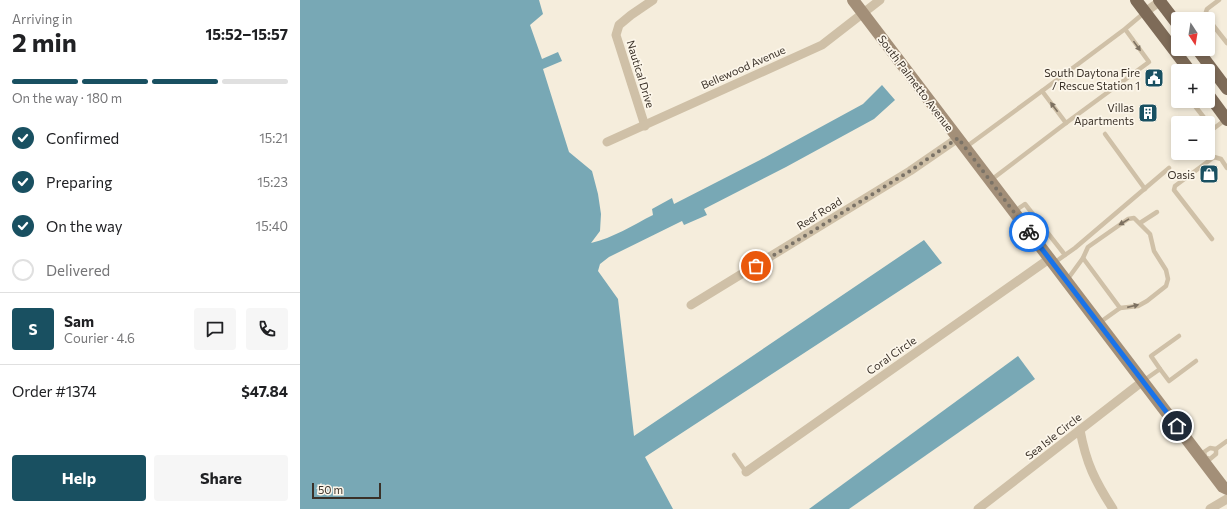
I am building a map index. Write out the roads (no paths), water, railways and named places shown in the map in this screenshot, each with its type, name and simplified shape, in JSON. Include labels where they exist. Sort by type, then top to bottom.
[{"type":"main road","points":[[1136,0],[1185,64]]},
{"type":"main road","points":[[1160,0],[1171,15]]},
{"type":"main road","points":[[1202,56],[1224,82]]},
{"type":"main road","points":[[1215,103],[1227,119]]},
{"type":"street","name":"Nautical Drive","points":[[645,126],[616,35],[619,25],[653,0]]},
{"type":"street","name":"South Palmetto Avenue","points":[[853,0],[1066,281],[1203,458],[1223,487],[1227,489]]},
{"type":"street","name":"Bellewood Avenue","points":[[607,142],[822,45],[880,0]]},
{"type":"street","points":[[1145,12],[1160,0]]},
{"type":"street","name":"Reef Road","points":[[691,306],[910,171],[958,138]]},
{"type":"street","name":"Coral Circle","points":[[746,472],[1051,261]]},
{"type":"street","name":"Sea Isle Circle","points":[[978,509],[1143,381]]},
{"type":"street","points":[[1080,430],[1084,450],[1091,470],[1113,509]]},
{"type":"street","points":[[1210,509],[1227,499]]},
{"type":"lane","points":[[1219,0],[1207,9],[1205,15],[1227,43]]},
{"type":"lane","points":[[965,148],[1145,12]]},
{"type":"lane","points":[[990,180],[1149,62],[1124,29]]},
{"type":"lane","points":[[1042,91],[1066,123]]},
{"type":"lane","points":[[1196,108],[1213,129],[1227,119]]},
{"type":"lane","points":[[1105,134],[1145,189]]},
{"type":"lane","points":[[1212,239],[1174,190],[1175,186],[1214,157],[1221,159],[1227,168]]},
{"type":"lane","points":[[1051,261],[1065,255],[1075,248],[1170,168]]},
{"type":"lane","points":[[1014,212],[1025,204],[1065,255]]},
{"type":"lane","points":[[1140,224],[1157,212]]},
{"type":"lane","points":[[1066,281],[1083,258],[1088,247],[1128,219],[1134,218],[1150,234],[1154,251],[1166,270],[1168,279],[1166,286],[1138,306],[1120,308],[1099,323]]},
{"type":"lane","points":[[1083,258],[1120,308]]},
{"type":"lane","points":[[1179,336],[1151,356],[1169,381],[1196,361]]},
{"type":"lane","points":[[1143,381],[1160,369]]},
{"type":"lane","points":[[1216,449],[1216,454],[1210,460],[1203,458],[1204,452],[1210,448],[1216,449],[1227,441]]},
{"type":"lane","points":[[734,455],[746,472]]},
{"type":"water","points":[[300,0],[539,0],[543,14],[530,25],[542,59],[558,52],[562,61],[543,69],[569,152],[592,171],[598,194],[601,214],[600,231],[591,243],[615,235],[653,215],[652,209],[672,198],[674,204],[760,160],[863,104],[882,85],[895,100],[874,119],[786,167],[704,209],[707,215],[684,225],[682,221],[609,257],[600,264],[598,271],[618,299],[634,436],[924,240],[942,263],[645,457],[673,509],[300,509]]},
{"type":"water","points":[[1018,356],[1035,379],[849,509],[809,509]]},
{"type":"place","name":"South Daytona Fire / Rescue Station 1","points":[[1154,78]]},
{"type":"place","name":"Villas Apartments","points":[[1148,113]]},
{"type":"place","name":"Oasis","points":[[1209,174]]}]
